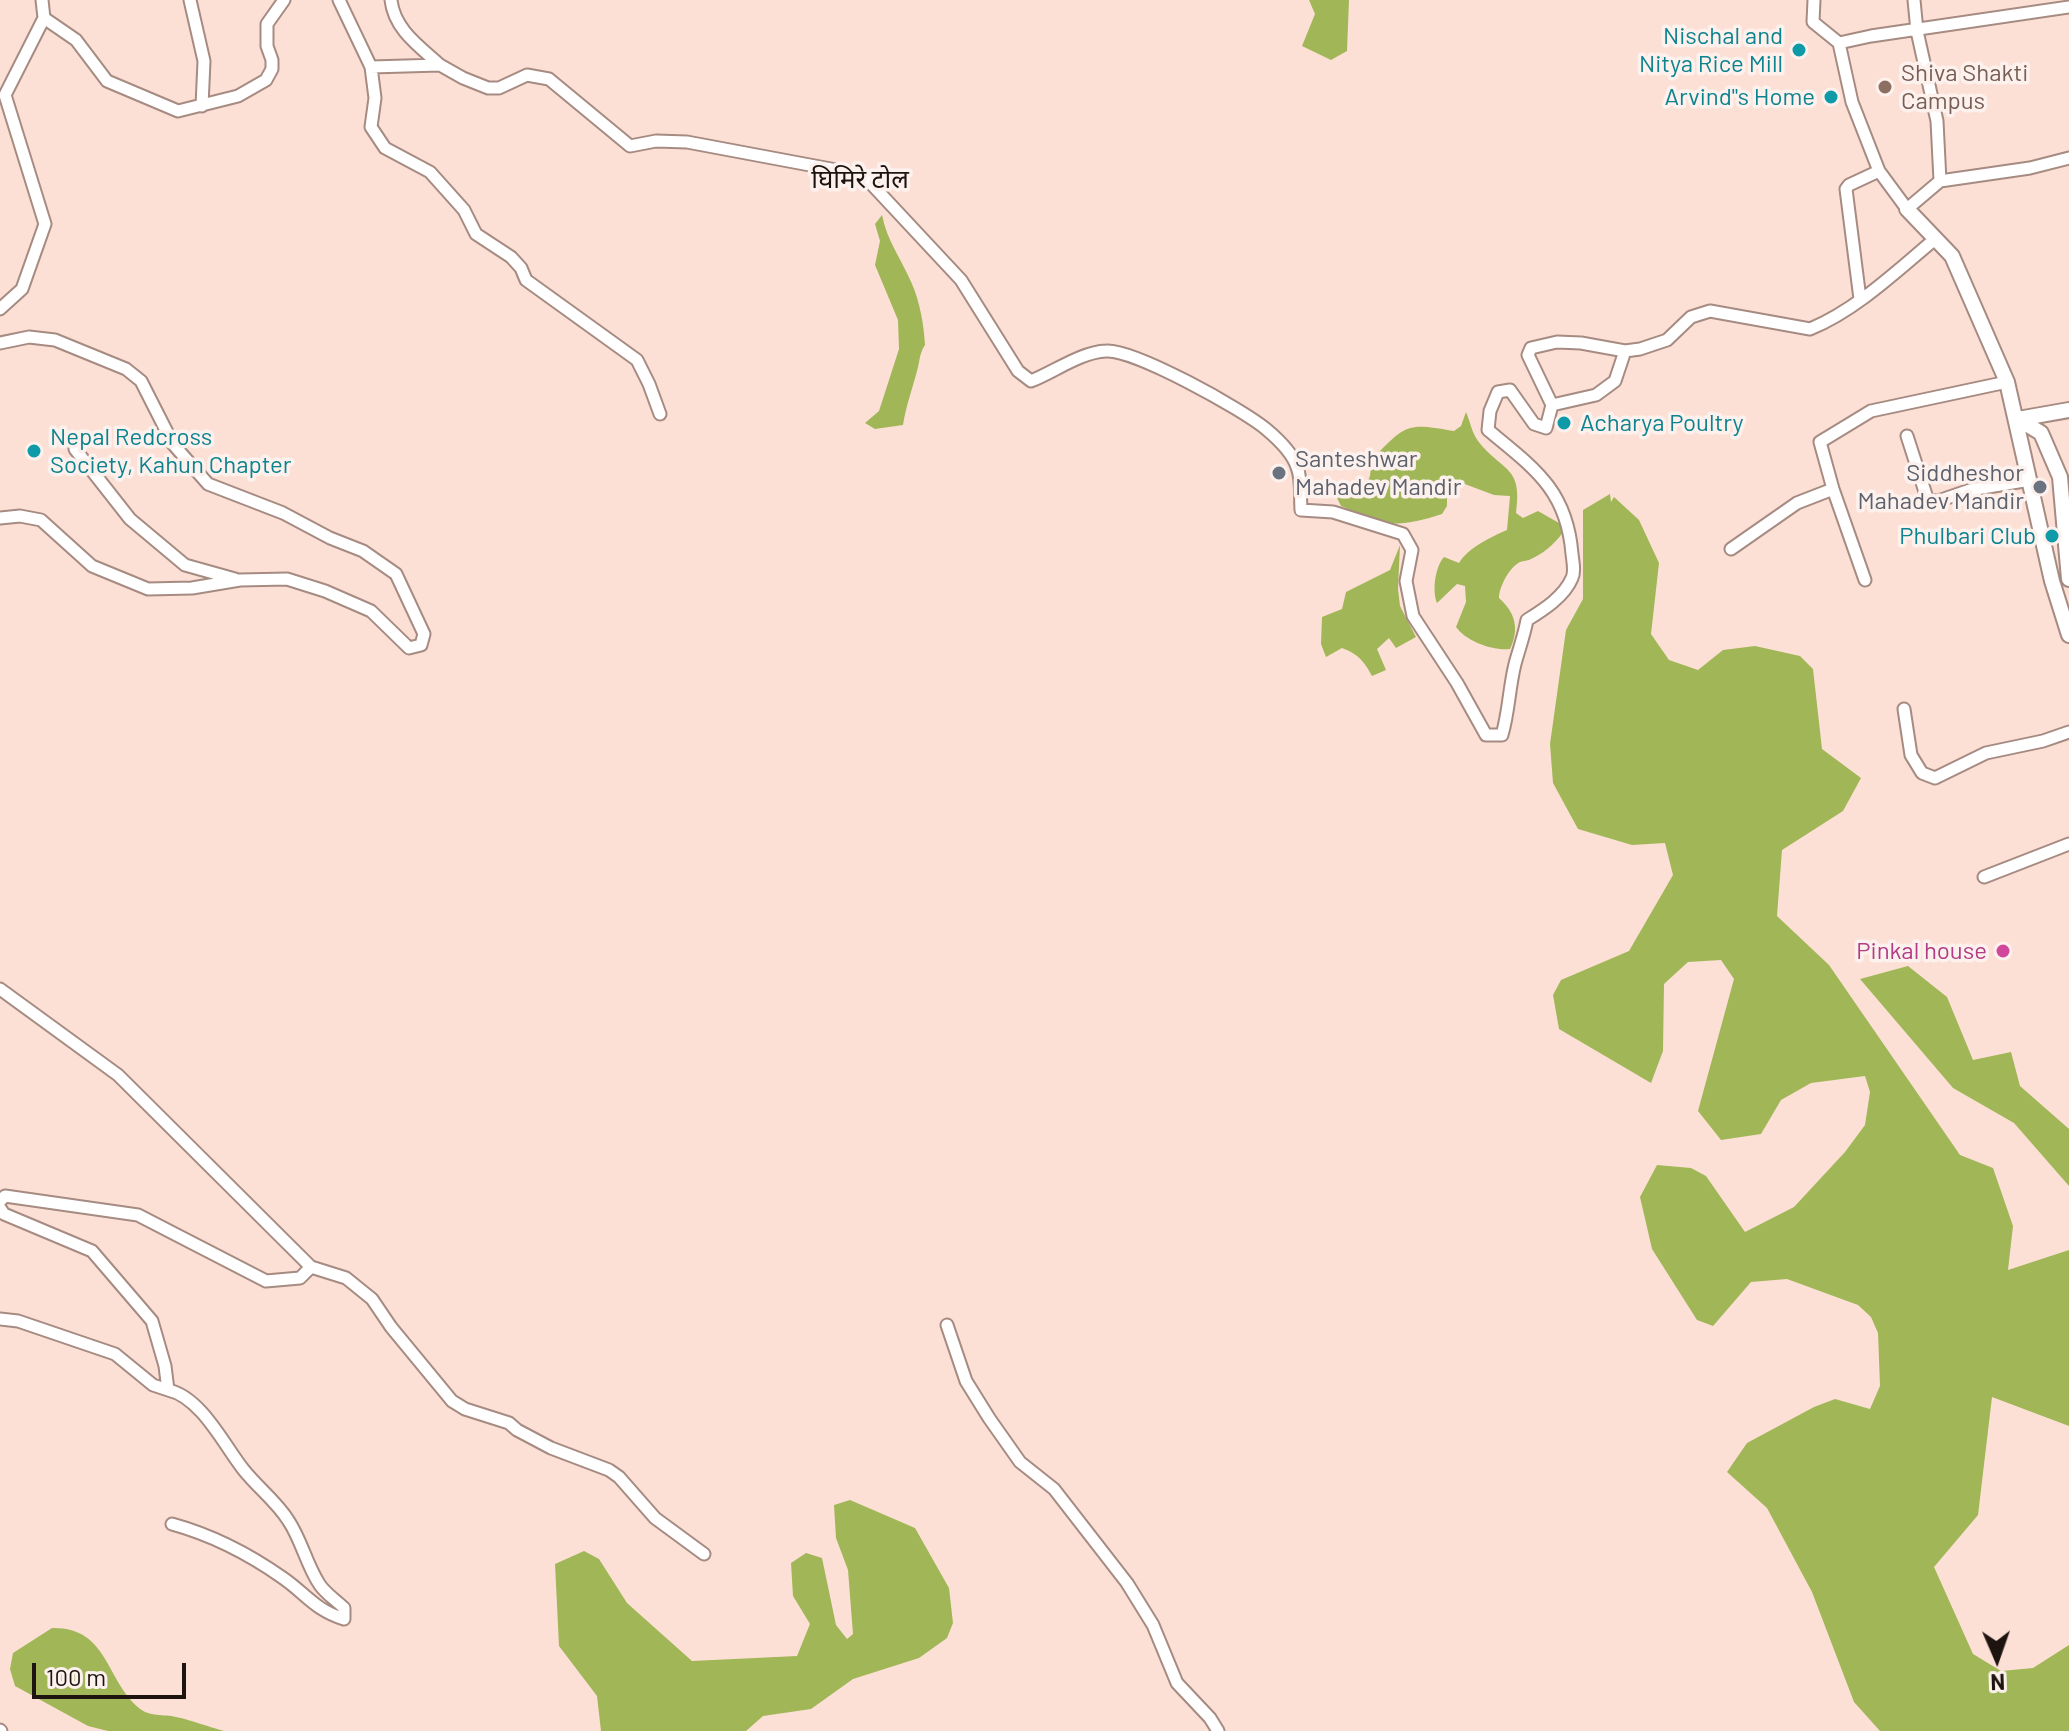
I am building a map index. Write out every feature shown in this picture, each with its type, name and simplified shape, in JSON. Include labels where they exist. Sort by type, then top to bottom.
[{"type":"main road","points":[[1907,209],[1952,256],[2007,382],[2018,419],[2052,581],[2068,623]]},
{"type":"main road","points":[[2018,419],[2069,410]]},
{"type":"main road","points":[[2018,419],[2041,433],[2060,477],[2069,579]]},
{"type":"street","points":[[0,309],[22,289],[45,224],[5,95],[44,18],[42,0]]},
{"type":"street","points":[[190,0],[204,61],[202,106]]},
{"type":"street","points":[[44,18],[76,40],[107,81],[178,111],[238,96],[266,80],[272,69],[267,46],[267,24],[284,0]]},
{"type":"street","points":[[339,0],[371,67],[375,98],[371,127],[385,148],[430,172],[464,210],[476,234],[511,257],[526,280],[637,360],[660,414]]},
{"type":"street","points":[[391,0],[393,15],[406,34],[440,65],[488,88],[499,88],[527,75],[549,79],[630,146],[656,141],[687,142],[863,175],[961,280],[1018,371],[1031,381],[1088,355],[1107,350],[1129,355],[1198,388],[1263,427],[1281,442],[1298,468],[1301,510],[1333,512],[1403,534],[1412,550],[1406,581],[1413,616],[1457,683],[1486,735],[1502,735],[1510,708],[1514,668],[1527,620],[1561,595],[1574,576],[1571,545],[1561,504],[1550,486],[1488,430],[1490,411],[1498,392],[1510,390],[1534,424],[1546,428],[1552,405],[1528,355],[1531,348],[1557,342],[1625,351],[1667,340],[1691,317],[1710,311],[1810,329],[1824,324],[1887,280],[1935,239]]},
{"type":"street","points":[[1814,0],[1813,22],[1839,43],[1852,102],[1879,171],[1907,209],[1940,181],[2030,168],[2069,158]]},
{"type":"street","points":[[1914,0],[1917,31],[1937,121],[1940,181]]},
{"type":"street","points":[[1839,43],[2053,5],[2069,7]]},
{"type":"street","points":[[371,67],[440,65]]},
{"type":"street","points":[[1860,299],[1846,189],[1879,171]]},
{"type":"street","points":[[0,343],[29,337],[55,340],[126,369],[141,381],[173,444],[208,484],[283,513],[330,538],[363,551],[396,574],[424,634],[421,645],[409,648],[371,611],[287,579],[148,589],[92,566],[41,520],[20,516],[0,518]]},
{"type":"street","points":[[1552,405],[1596,395],[1615,381],[1625,351]]},
{"type":"street","points":[[1865,580],[1820,442],[1871,411],[2007,382]]},
{"type":"street","points":[[1907,436],[1928,501],[2030,480]]},
{"type":"street","points":[[75,449],[130,519],[185,565],[240,580]]},
{"type":"street","points":[[1731,549],[1797,503],[1833,489]]},
{"type":"street","points":[[1904,709],[1911,755],[1922,773],[1935,778],[1986,753],[2069,732]]},
{"type":"street","points":[[1984,877],[2069,844]]},
{"type":"street","points":[[0,989],[118,1075],[311,1267],[346,1278],[372,1299],[452,1401],[465,1409],[509,1423],[551,1448],[609,1470],[672,1532],[704,1554]]},
{"type":"street","points":[[0,1201],[5,1196],[138,1215],[266,1281],[300,1278],[311,1267]]},
{"type":"street","points":[[0,1208],[4,1214],[92,1251],[152,1321],[165,1366],[168,1390]]},
{"type":"street","points":[[0,1319],[18,1321],[115,1354],[153,1385],[180,1392],[224,1438],[242,1468],[290,1522],[319,1585],[344,1608],[344,1619],[324,1613],[286,1580],[241,1552],[214,1538],[172,1524]]},
{"type":"street","points":[[947,1325],[966,1381],[989,1418],[1020,1462],[1054,1489],[1127,1583],[1153,1625],[1177,1683],[1218,1731]]},
{"type":"green space","points":[[1309,0],[1349,0],[1347,51],[1331,60],[1302,46],[1315,14]]},
{"type":"green space","points":[[882,215],[891,242],[915,291],[925,345],[903,425],[875,429],[865,423],[879,411],[899,349],[898,320],[875,265],[880,241],[875,224]]},
{"type":"green space","points":[[1466,412],[1478,441],[1513,477],[1516,513],[1523,518],[1538,511],[1559,523],[1563,532],[1544,552],[1514,567],[1502,584],[1499,598],[1509,609],[1515,628],[1510,649],[1480,644],[1456,627],[1466,602],[1465,586],[1457,584],[1437,603],[1435,586],[1438,567],[1444,557],[1459,563],[1474,548],[1507,530],[1510,496],[1494,495],[1462,483],[1447,489],[1447,506],[1442,514],[1401,523],[1369,518],[1341,506],[1337,498],[1350,487],[1367,483],[1372,459],[1400,433],[1415,427],[1454,431],[1461,426]]},
{"type":"green space","points":[[1610,494],[1611,502],[1614,497],[1639,520],[1659,563],[1651,634],[1669,660],[1698,670],[1723,650],[1755,646],[1800,656],[1813,669],[1822,749],[1861,778],[1843,811],[1782,850],[1777,916],[1829,965],[1960,1155],[1993,1168],[2013,1226],[2008,1270],[2069,1250],[2069,1426],[1992,1397],[1978,1515],[1934,1567],[1973,1654],[2001,1671],[2033,1668],[2069,1645],[2069,1731],[1880,1731],[1854,1702],[1812,1592],[1767,1508],[1727,1472],[1747,1443],[1814,1407],[1835,1399],[1870,1409],[1880,1386],[1878,1333],[1871,1317],[1858,1305],[1787,1279],[1751,1282],[1713,1326],[1697,1320],[1652,1249],[1640,1197],[1657,1165],[1691,1168],[1706,1176],[1745,1232],[1794,1207],[1845,1152],[1865,1125],[1870,1092],[1865,1076],[1811,1083],[1781,1100],[1761,1134],[1721,1140],[1698,1111],[1734,979],[1721,960],[1688,962],[1664,984],[1663,1051],[1651,1083],[1559,1029],[1553,995],[1561,980],[1629,951],[1673,875],[1665,843],[1632,845],[1578,829],[1553,783],[1550,744],[1566,630],[1583,599],[1583,510]]},
{"type":"green space","points":[[1400,545],[1400,606],[1416,637],[1396,648],[1389,638],[1377,649],[1386,670],[1372,676],[1360,659],[1342,648],[1326,657],[1321,644],[1322,617],[1342,609],[1346,592],[1390,570]]},
{"type":"green space","points":[[1908,966],[1947,997],[1973,1060],[2011,1052],[2020,1086],[2069,1129],[2069,1186],[2014,1123],[1953,1088],[1860,979]]},
{"type":"green space","points":[[850,1500],[915,1528],[949,1588],[953,1623],[947,1638],[919,1658],[853,1679],[811,1709],[763,1716],[746,1731],[601,1731],[597,1696],[559,1646],[555,1564],[584,1551],[599,1559],[627,1603],[692,1661],[797,1656],[810,1624],[793,1596],[791,1563],[806,1553],[822,1558],[836,1625],[847,1639],[853,1634],[848,1570],[836,1538],[834,1505]]},
{"type":"green space","points":[[52,1628],[70,1630],[95,1645],[128,1696],[143,1711],[182,1718],[224,1731],[108,1731],[88,1726],[15,1686],[10,1669],[13,1653]]},
{"type":"place","name":"Nischal and Nitya Rice Mill","points":[[1799,50]]},
{"type":"place","name":"Shiva Shakti Campus","points":[[1885,87]]},
{"type":"place","name":"Arvind\"s Home","points":[[1831,97]]},
{"type":"place","name":"Acharya Poultry","points":[[1564,423]]},
{"type":"place","name":"Nepal Redcross Society, Kahun Chapter","points":[[34,451]]},
{"type":"place","name":"Santeshwar Mahadev Mandir","points":[[1279,473]]},
{"type":"place","name":"Siddheshor Mahadev Mandir","points":[[2040,487]]},
{"type":"place","name":"Phulbari Club","points":[[2052,536]]},
{"type":"place","name":"Pinkal house","points":[[2003,951]]},
{"type":"district","name":"घिमिरे टोल","points":[[860,179]]}]
